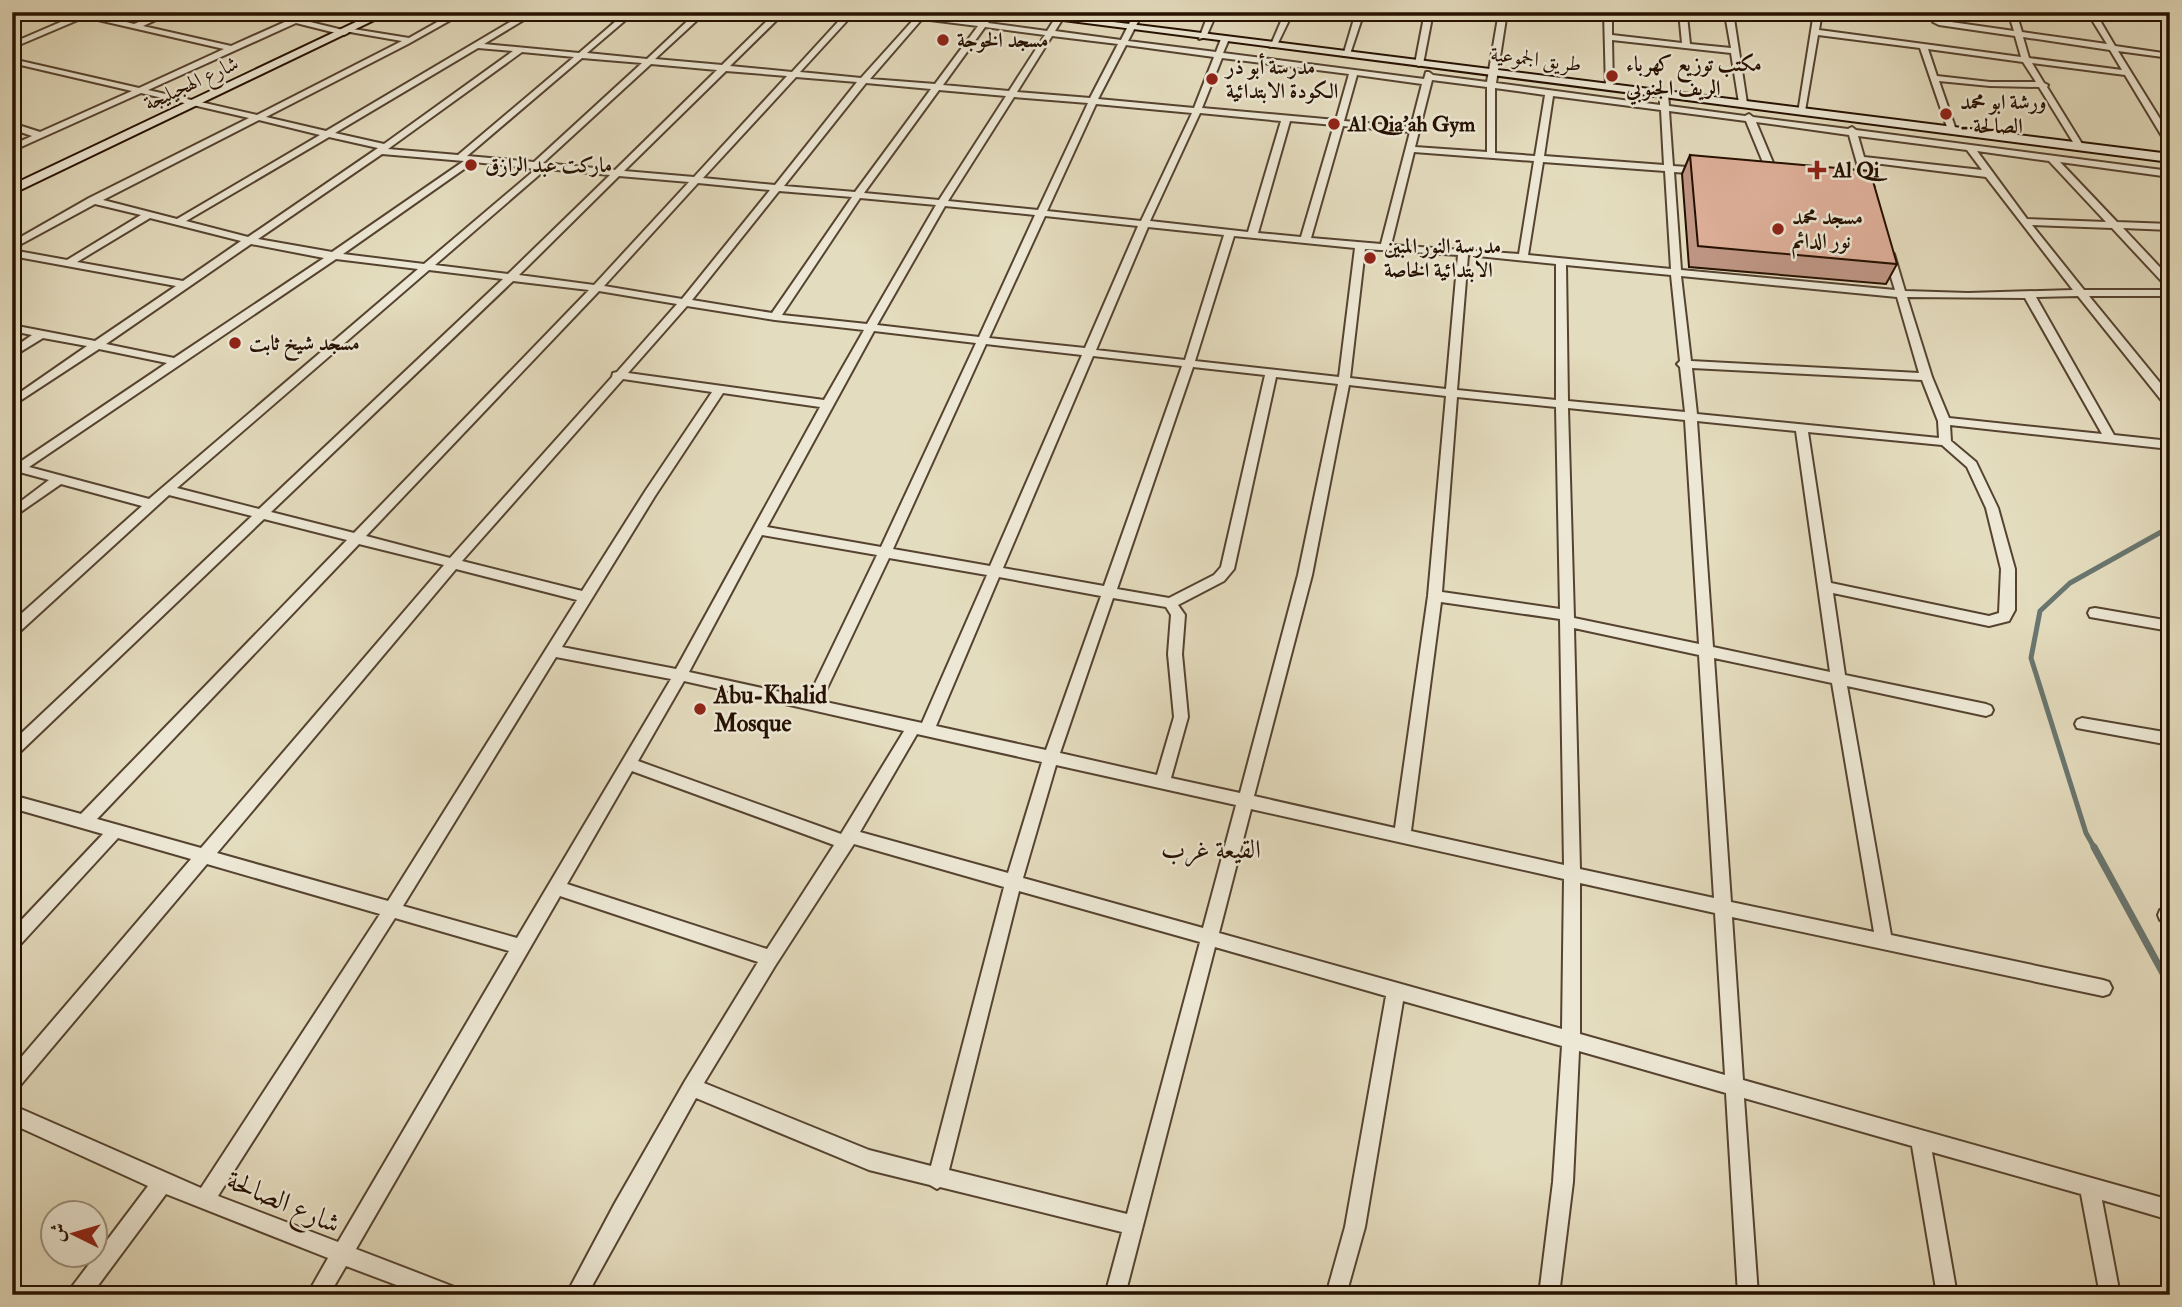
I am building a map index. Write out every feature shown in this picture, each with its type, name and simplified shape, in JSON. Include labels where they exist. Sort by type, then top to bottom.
[{"type":"main road","name":"شارع الهجيليجة","points":[[12,190],[386,12]]},
{"type":"main road","name":"طريق الجموعية","points":[[1006,12],[1061,16],[1131,28],[1346,54],[1374,58],[1427,72],[1493,80],[1609,87],[1664,101],[1743,103],[2144,155]]},
{"type":"main road","points":[[2144,155],[2170,158]]},
{"type":"street","points":[[13,16],[24,12]]},
{"type":"street","points":[[75,12],[233,49]]},
{"type":"street","points":[[135,26],[169,12]]},
{"type":"street","points":[[12,148],[314,12]]},
{"type":"street","points":[[12,246],[92,200],[461,12]]},
{"type":"street","points":[[178,222],[533,12]]},
{"type":"street","points":[[563,12],[623,19]]},
{"type":"street","points":[[460,158],[631,12]]},
{"type":"street","points":[[12,631],[152,503],[539,166],[702,12]]},
{"type":"street","points":[[12,751],[260,512],[510,278],[781,12]]},
{"type":"street","points":[[85,821],[597,288],[851,12]]},
{"type":"street","points":[[886,12],[1369,75],[1427,72]]},
{"type":"street","points":[[775,317],[858,195],[992,12]]},
{"type":"street","points":[[811,704],[886,550],[1093,101],[1139,12]]},
{"type":"street","points":[[1202,37],[1213,12]]},
{"type":"street","points":[[1273,46],[1289,12]]},
{"type":"street","points":[[1346,54],[1360,12]]},
{"type":"street","points":[[1385,249],[1411,149],[1427,72],[1430,12]]},
{"type":"street","points":[[1491,156],[1493,80],[1503,12]]},
{"type":"street","points":[[1608,12],[1609,87]]},
{"type":"street","points":[[1801,111],[1818,12]]},
{"type":"street","points":[[1934,12],[1936,20],[1942,23],[2170,56]]},
{"type":"street","points":[[2012,12],[2026,60],[2080,146]]},
{"type":"street","points":[[2091,12],[2170,143]]},
{"type":"street","points":[[2160,12],[2170,27]]},
{"type":"street","points":[[1686,46],[1684,13],[1729,15],[1743,103]]},
{"type":"street","points":[[12,46],[85,14]]},
{"type":"street","points":[[12,1082],[208,855],[453,563],[617,375],[685,302],[863,81],[926,16]]},
{"type":"street","points":[[450,1295],[342,1254],[680,675],[827,404],[942,203],[1061,16]]},
{"type":"street","points":[[296,21],[409,40]]},
{"type":"street","points":[[1814,32],[2128,73]]},
{"type":"street","points":[[1609,37],[1734,51]]},
{"type":"street","points":[[576,1295],[640,1174],[691,1087],[920,728],[1090,353],[1144,224],[1197,111],[1225,39]]},
{"type":"street","points":[[479,46],[1415,130]]},
{"type":"street","points":[[1923,46],[1952,130]]},
{"type":"street","points":[[1293,65],[1301,49]]},
{"type":"street","points":[[12,403],[383,149],[520,50]]},
{"type":"street","points":[[1369,75],[1374,58]]},
{"type":"street","points":[[12,61],[383,149],[472,160],[942,203],[1385,249],[1463,252],[1901,294],[1958,297],[2080,292],[2170,293]]},
{"type":"street","points":[[1305,240],[1354,73]]},
{"type":"street","points":[[1933,78],[1990,84],[2044,85]]},
{"type":"street","points":[[1493,80],[1549,93],[1664,101],[1749,117],[2165,173]]},
{"type":"street","points":[[1523,258],[1549,93]]},
{"type":"street","points":[[1664,101],[1676,273],[1691,416],[1748,1295]]},
{"type":"street","points":[[1749,117],[1774,177]]},
{"type":"street","points":[[1252,235],[1286,119]]},
{"type":"street","points":[[12,126],[39,135]]},
{"type":"street","points":[[1852,130],[1872,197]]},
{"type":"street","points":[[1969,147],[2024,222],[2170,403]]},
{"type":"street","points":[[1411,149],[1491,156],[1539,156],[1708,171]]},
{"type":"street","points":[[2144,155],[2165,173],[2170,184]]},
{"type":"street","points":[[2051,158],[2170,284]]},
{"type":"street","points":[[1860,159],[1987,174]]},
{"type":"street","points":[[15,467],[336,257],[472,160]]},
{"type":"street","points":[[1761,176],[1787,178]]},
{"type":"street","points":[[1855,184],[1869,185]]},
{"type":"street","points":[[92,200],[248,240],[336,257],[597,288],[775,317],[983,342],[1453,393],[1945,442],[1972,465],[1992,508],[2008,569],[2008,610],[2004,617],[1989,621],[1825,587]]},
{"type":"street","points":[[67,264],[148,215]]},
{"type":"street","points":[[2024,222],[2170,227]]},
{"type":"street","points":[[937,1179],[1013,884],[1051,757],[1189,363],[1230,233]]},
{"type":"street","points":[[1115,1295],[1305,575],[1344,380],[1360,246]]},
{"type":"street","points":[[1887,246],[1926,377],[1944,421],[1945,442]]},
{"type":"street","points":[[1402,837],[1435,596],[1463,252]]},
{"type":"street","points":[[12,253],[186,285]]},
{"type":"street","points":[[1549,1295],[1563,1177],[1572,1041],[1568,618],[1560,402],[1561,262]]},
{"type":"street","points":[[2028,293],[2111,440]]},
{"type":"street","points":[[12,328],[175,360]]},
{"type":"street","points":[[12,354],[43,333]]},
{"type":"street","points":[[1684,364],[1926,377]]},
{"type":"street","points":[[760,530],[886,550],[1171,603],[1219,578],[1227,569],[1271,372]]},
{"type":"street","points":[[617,375],[827,404]]},
{"type":"street","points":[[205,1199],[392,909],[585,597],[719,390]]},
{"type":"street","points":[[1944,421],[2170,445]]},
{"type":"street","points":[[1802,429],[1838,677],[1884,942]]},
{"type":"street","points":[[15,467],[152,503]]},
{"type":"street","points":[[12,514],[58,480]]},
{"type":"street","points":[[167,491],[260,512],[585,597]]},
{"type":"street","points":[[1435,596],[1568,618],[1705,651],[1986,710]]},
{"type":"street","points":[[1162,784],[1181,717],[1175,654],[1178,615],[1171,603]]},
{"type":"street","points":[[2095,614],[2166,625],[2170,641]]},
{"type":"street","points":[[553,651],[680,675],[1402,837],[2103,988]]},
{"type":"street","points":[[2082,724],[2170,739]]},
{"type":"street","points":[[629,764],[848,840],[1733,1085],[2170,1210]]},
{"type":"street","points":[[12,801],[208,855],[521,947]]},
{"type":"street","points":[[12,942],[116,830]]},
{"type":"street","points":[[555,887],[771,958]]},
{"type":"street","points":[[1335,1295],[1355,1227],[1396,991]]},
{"type":"street","points":[[691,1087],[832,1147],[937,1179],[1132,1225]]},
{"type":"street","name":"شارع الصالحة","points":[[12,1114],[162,1184],[342,1254],[317,1295]]},
{"type":"street","points":[[1920,1139],[1947,1295]]},
{"type":"street","points":[[78,1295],[162,1184]]},
{"type":"street","points":[[2090,1189],[2110,1295]]},
{"type":"building","name":"مسجد محمد نور الدائم","points":[[1690,155],[1870,171],[1897,264],[1698,246]]},
{"type":"waterway","points":[[2095,849],[2086,833],[2031,658],[2040,611],[2070,583],[2170,527]]},
{"type":"waterway","points":[[2094,847],[2170,986]]},
{"type":"place","name":"مسجد الخوجة","points":[[943,40]]},
{"type":"place","name":"مكتب توزيع كهرباء الريف الجنوبي","points":[[1612,76]]},
{"type":"place","name":"مدرسة أبو ذر الكودة الابتدائية","points":[[1212,79]]},
{"type":"place","name":"ورشة ابو محمد - الصالحة","points":[[1946,114]]},
{"type":"place","name":"Al Qia'ah Gym","points":[[1334,124]]},
{"type":"place","name":"ماركت عبد الرازق","points":[[471,165]]},
{"type":"place","name":"Al Qi","points":[[1817,170]]},
{"type":"place","name":"مسجد محمد نور الدائم","points":[[1778,229]]},
{"type":"place","name":"مدرسة النور المبين الابتدائية الخاصة","points":[[1370,258]]},
{"type":"place","name":"مسجد شيخ ثابت","points":[[235,343]]},
{"type":"place","name":"Abu-Khalid Mosque","points":[[700,709]]},
{"type":"district","name":"القيعة غرب","points":[[1211,849]]}]
